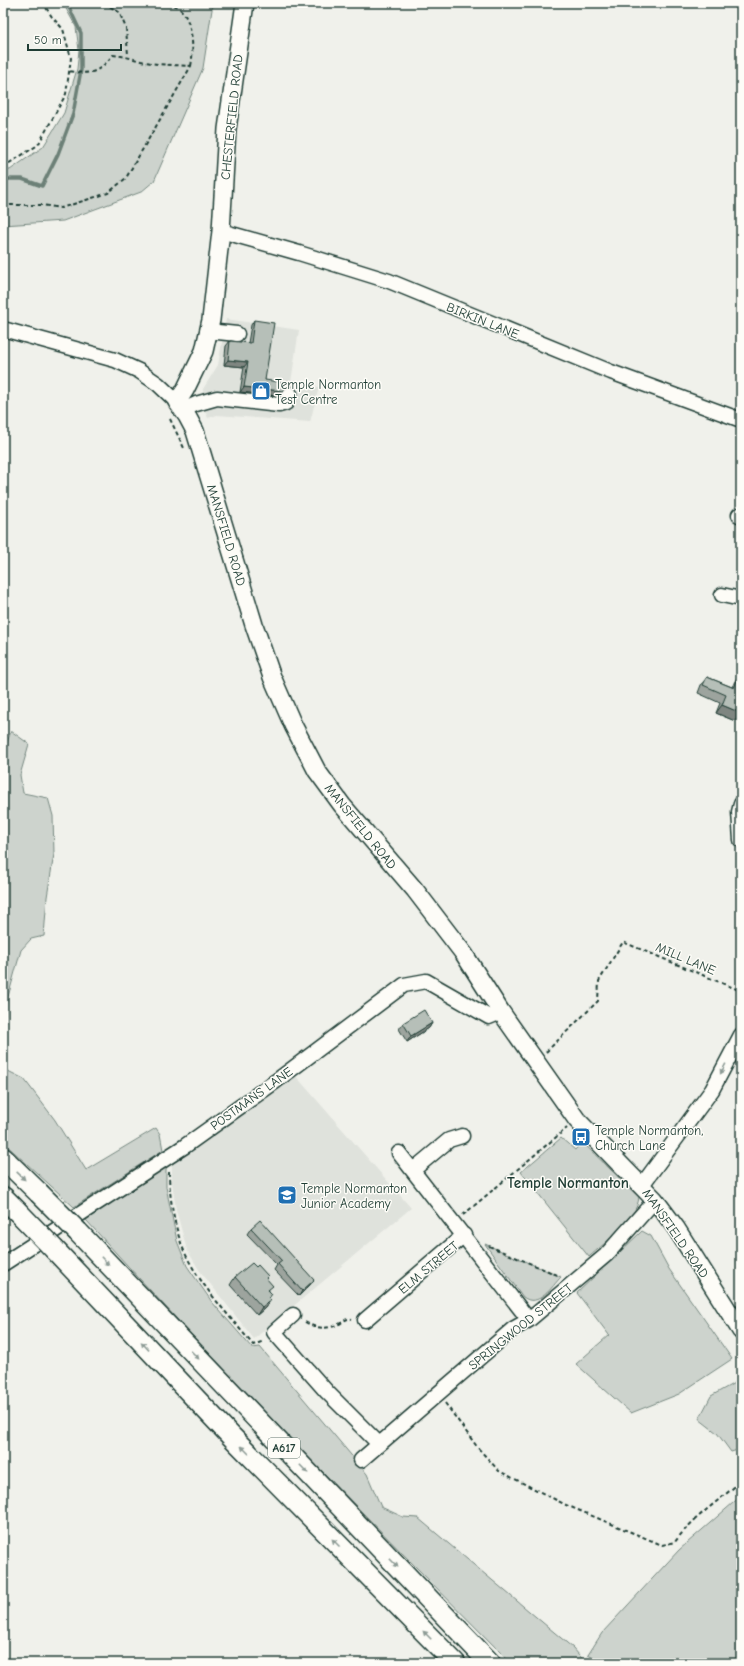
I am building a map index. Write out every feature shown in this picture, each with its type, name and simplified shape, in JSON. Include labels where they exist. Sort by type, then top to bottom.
[{"type":"highway","name":"A617","points":[[3,1158],[78,1232],[490,1663]]},
{"type":"highway","name":"A617","points":[[3,1197],[230,1435],[455,1663]]},
{"type":"main road","name":"CHESTERFIELD ROAD","points":[[180,406],[185,390],[204,350],[208,331],[221,231],[227,130],[245,3]]},
{"type":"main road","name":"MANSFIELD ROAD","points":[[180,406],[195,431],[254,625],[272,677],[293,725],[317,771],[342,806],[415,890],[460,948],[501,1012],[577,1120],[655,1200],[676,1228],[740,1327]]},
{"type":"street","name":"BIRKIN LANE","points":[[221,231],[299,252],[389,281],[611,372],[741,420]]},
{"type":"street","name":"MANSFIELD ROAD","points":[[3,329],[115,360],[139,371],[158,384],[180,406]]},
{"type":"street","points":[[208,331],[237,334]]},
{"type":"street","points":[[180,406],[196,404],[217,398],[279,405],[286,403],[290,394]]},
{"type":"street","points":[[722,595],[741,599]]},
{"type":"street","points":[[741,804],[739,812],[741,840]]},
{"type":"street","name":"POSTMANS LANE","points":[[3,1264],[169,1157],[276,1081],[404,984],[426,981],[489,1017],[501,1012]]},
{"type":"street","points":[[642,1185],[712,1090],[741,1035]]},
{"type":"street","points":[[413,1170],[449,1140],[462,1136]]},
{"type":"street","points":[[399,1153],[464,1235]]},
{"type":"street","name":"SPRINGWOOD STREET","points":[[361,1460],[513,1330],[529,1320],[606,1255],[655,1200]]},
{"type":"street","name":"ELM STREET","points":[[365,1320],[464,1235],[529,1320]]},
{"type":"street","points":[[293,1315],[274,1332],[327,1392],[379,1444]]},
{"type":"path","points":[[3,167],[38,145],[66,94],[71,58],[63,29],[52,17],[43,3]]},
{"type":"path","points":[[104,3],[119,12],[126,28],[128,56]]},
{"type":"path","points":[[3,206],[42,205],[61,208],[108,193],[126,178],[191,66],[194,52],[188,23],[179,8],[167,3]]},
{"type":"path","points":[[69,71],[88,74],[104,66],[113,55],[128,56],[140,60],[168,65],[191,66]]},
{"type":"path","name":"MILL LANE","points":[[536,1063],[548,1049],[598,1001],[599,981],[623,942],[741,991]]},
{"type":"path","points":[[454,1223],[577,1120]]},
{"type":"path","points":[[169,1157],[170,1186],[180,1240],[191,1264],[215,1299],[253,1345],[277,1336]]},
{"type":"path","points":[[464,1235],[574,1282]]},
{"type":"path","points":[[293,1315],[313,1327],[324,1328],[333,1326],[347,1318],[365,1320]]},
{"type":"path","points":[[438,1394],[478,1448],[500,1471],[566,1505],[662,1545],[675,1542],[682,1531],[741,1481]]},
{"type":"shaded area","points":[[63,3],[213,3],[203,68],[154,181],[141,192],[63,221],[3,225],[3,170],[10,170],[43,147],[64,113],[77,69],[79,50],[76,27]]},
{"type":"shaded area","points":[[226,319],[299,330],[291,382],[319,387],[310,422],[217,415],[208,418],[204,409],[203,389],[218,365]]},
{"type":"shaded area","points":[[11,731],[29,744],[20,775],[23,793],[48,798],[53,816],[54,854],[47,897],[44,936],[31,939],[21,950],[6,1004],[4,1069],[24,1079],[55,1120],[86,1170],[156,1128],[160,1134],[163,1150],[74,1207],[3,1142],[3,754]]},
{"type":"shaded area","name":"Temple Normanton Junior Academy","points":[[295,1075],[411,1208],[254,1339],[200,1271],[187,1250],[176,1210],[172,1182],[172,1164]]},
{"type":"shaded area","points":[[561,1138],[575,1150],[582,1142],[639,1197],[637,1206],[627,1222],[589,1257],[521,1172]]},
{"type":"shaded area","points":[[156,1167],[166,1167],[166,1187],[177,1241],[187,1266],[212,1302],[252,1348],[260,1347],[367,1474],[381,1507],[403,1517],[418,1518],[573,1648],[586,1663],[511,1663],[243,1389],[86,1220]]},
{"type":"shaded area","points":[[642,1231],[651,1236],[669,1269],[732,1359],[679,1394],[631,1413],[576,1364],[609,1335],[577,1293]]},
{"type":"shaded area","points":[[485,1244],[561,1277],[545,1295],[534,1300],[529,1300],[523,1297]]},
{"type":"shaded area","points":[[738,1381],[741,1384],[741,1449],[731,1452],[717,1433],[699,1419],[711,1396]]},
{"type":"shaded area","points":[[741,1496],[741,1663],[603,1663],[588,1655],[602,1633],[679,1550]]},
{"type":"building","points":[[254,320],[274,323],[265,380],[286,383],[283,391],[244,387],[248,362],[228,360],[230,341],[251,343]]},
{"type":"building","points":[[740,673],[741,713],[722,705],[726,695],[703,685],[707,677],[734,688]]},
{"type":"building","points":[[424,1010],[432,1023],[411,1036],[403,1023]]},
{"type":"building","points":[[260,1220],[314,1280],[302,1291],[278,1264],[282,1261],[251,1228]]},
{"type":"building","points":[[252,1263],[256,1267],[258,1265],[268,1276],[266,1278],[273,1286],[268,1290],[272,1294],[269,1298],[271,1300],[262,1307],[235,1277]]},
{"type":"waterway","points":[[3,179],[22,179],[42,186],[58,154],[73,114],[81,70],[81,33],[67,3]]},
{"type":"place","name":"Temple Normanton Test Centre","points":[[261,391]]},
{"type":"place","name":"Temple Normanton, Church Lane","points":[[581,1137]]},
{"type":"place","name":"Temple Normanton Junior Academy","points":[[287,1195]]},
{"type":"district","name":"Temple Normanton","points":[[568,1183]]}]
